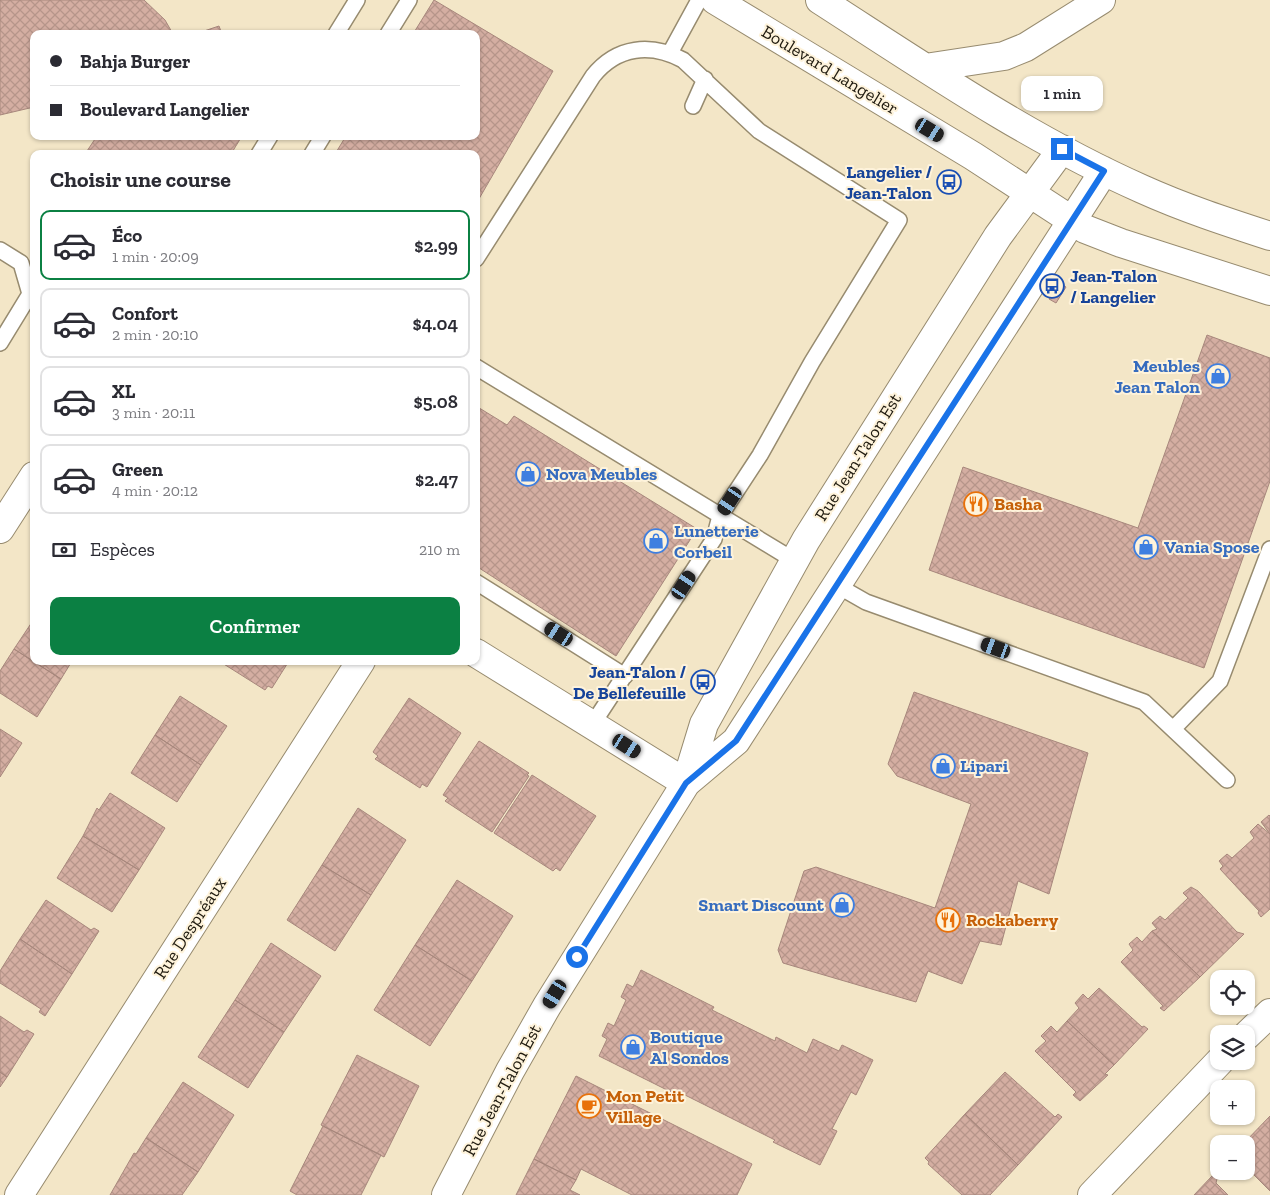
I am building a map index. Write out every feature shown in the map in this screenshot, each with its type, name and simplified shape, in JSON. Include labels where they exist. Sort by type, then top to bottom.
[{"type":"main road","name":"Boulevard Langelier","points":[[715,0],[973,156],[1072,221],[1121,244],[1270,291]]},
{"type":"main road","points":[[820,0],[983,104],[1062,149],[1144,190],[1205,215],[1270,236]]},
{"type":"main road","points":[[925,68],[1004,56],[1026,47],[1101,0]]},
{"type":"main road","name":"Rue Jean-Talon Est","points":[[446,1195],[510,1071],[686,783],[704,724],[795,561],[838,488],[998,236],[1062,149]]},
{"type":"main road","name":"Rue Jean-Talon Est","points":[[686,783],[736,741],[838,586],[1104,171]]},
{"type":"main road","points":[[0,529],[30,482]]},
{"type":"main road","points":[[480,655],[686,783]]},
{"type":"main road","name":"Rue Despréaux","points":[[19,1195],[358,665]]},
{"type":"main road","points":[[1255,1027],[1270,1013]]},
{"type":"main road","points":[[1092,1195],[1211,1070]]},
{"type":"lane","points":[[338,30],[357,0]]},
{"type":"lane","points":[[390,30],[409,0]]},
{"type":"lane","points":[[670,53],[699,0]]},
{"type":"lane","points":[[480,253],[602,66],[626,51],[639,48],[670,53],[683,60],[759,130],[899,220],[812,362],[760,455],[720,516],[714,539],[592,725]]},
{"type":"lane","points":[[693,106],[705,79]]},
{"type":"lane","points":[[0,250],[21,263],[30,289]]},
{"type":"lane","points":[[0,343],[30,298]]},
{"type":"lane","points":[[480,368],[795,561]]},
{"type":"lane","points":[[1173,730],[1220,681],[1270,549]]},
{"type":"lane","points":[[480,585],[624,676]]},
{"type":"lane","points":[[838,586],[866,602],[1144,702],[1227,780]]},
{"type":"building","points":[[0,0],[144,0],[165,20],[171,30],[30,30],[30,108],[0,115]]},
{"type":"building","points":[[434,0],[553,71],[480,197],[480,150],[337,150],[344,140],[480,140],[480,30],[415,30]]},
{"type":"building","points":[[219,26],[220,30],[207,30]]},
{"type":"building","points":[[94,140],[240,140],[233,150],[88,150]]},
{"type":"building","points":[[1059,282],[1066,287],[1056,303],[1049,299]]},
{"type":"building","points":[[1207,335],[1270,358],[1270,481],[1204,668],[929,570],[963,467],[1138,528]]},
{"type":"building","points":[[480,408],[507,425],[514,416],[697,529],[616,656],[480,569]]},
{"type":"building","points":[[30,625],[30,659],[14,649]]},
{"type":"building","points":[[14,649],[30,659],[30,665],[39,665],[61,679],[37,717],[0,693],[0,671]]},
{"type":"building","points":[[39,665],[70,665],[61,679]]},
{"type":"building","points":[[225,665],[286,665],[272,688],[268,686],[265,690]]},
{"type":"building","points":[[914,692],[1088,753],[1049,894],[1018,881],[1001,945],[980,941],[962,984],[928,971],[916,1002],[783,963],[778,950],[804,871],[816,867],[935,908],[971,804],[897,776],[888,764]]},
{"type":"building","points":[[180,696],[227,726],[201,765],[155,735]]},
{"type":"building","points":[[409,698],[461,733],[427,787],[422,784],[420,788],[375,759],[378,756],[373,752]]},
{"type":"building","points":[[0,729],[22,743],[0,777]]},
{"type":"building","points":[[155,735],[201,765],[177,802],[131,773]]},
{"type":"building","points":[[479,741],[529,773],[527,775],[529,776],[492,832],[445,801],[448,798],[443,795]]},
{"type":"building","points":[[532,775],[596,816],[560,871],[556,868],[553,871],[494,833]]},
{"type":"building","points":[[110,793],[165,828],[139,870],[83,836],[97,808],[99,810]]},
{"type":"building","points":[[358,808],[406,840],[371,895],[322,865]]},
{"type":"building","points":[[1270,816],[1270,834],[1261,822]]},
{"type":"building","points":[[1258,824],[1270,834],[1270,909],[1261,917],[1258,913],[1259,911],[1220,869],[1223,866],[1219,861],[1227,854],[1232,858],[1254,838],[1250,832]]},
{"type":"building","points":[[83,836],[139,870],[112,912],[57,878]]},
{"type":"building","points":[[322,865],[371,895],[335,951],[287,920]]},
{"type":"building","points":[[457,880],[513,916],[472,981],[415,945]]},
{"type":"building","points":[[1191,887],[1198,891],[1237,932],[1244,934],[1200,977],[1152,931],[1157,929],[1152,923],[1160,916],[1165,920],[1188,898],[1183,893]]},
{"type":"building","points":[[46,900],[91,930],[94,928],[99,931],[72,974],[20,939]]},
{"type":"building","points":[[1152,931],[1200,977],[1164,1011],[1160,1008],[1163,1006],[1121,962],[1133,950],[1129,944],[1137,937],[1142,942]]},
{"type":"building","points":[[20,939],[72,974],[45,1016],[39,1012],[41,1009],[0,983],[0,971]]},
{"type":"building","points":[[271,943],[321,976],[284,1032],[235,1000]]},
{"type":"building","points":[[415,945],[472,981],[430,1046],[374,1010]]},
{"type":"building","points":[[641,970],[714,1007],[712,1010],[775,1041],[776,1037],[807,1053],[813,1039],[839,1051],[842,1045],[873,1060],[856,1095],[851,1092],[832,1129],[837,1131],[820,1165],[773,1142],[775,1140],[673,1089],[671,1092],[599,1056],[607,1039],[602,1036],[608,1023],[614,1026],[626,1000],[621,997],[627,984],[633,987]]},
{"type":"building","points":[[1099,988],[1142,1027],[1144,1026],[1148,1029],[1114,1065],[1067,1021],[1079,1008],[1075,1003],[1083,994],[1088,999]]},
{"type":"building","points":[[235,1000],[284,1032],[248,1088],[198,1057]]},
{"type":"building","points":[[0,1016],[24,1032],[27,1030],[34,1034],[7,1077],[0,1072]]},
{"type":"building","points":[[1067,1021],[1114,1065],[1105,1074],[1108,1075],[1080,1101],[1073,1095],[1076,1092],[1035,1051],[1046,1041],[1041,1036],[1051,1026],[1057,1032]]},
{"type":"building","points":[[357,1055],[419,1086],[384,1157],[321,1125]]},
{"type":"building","points":[[0,1072],[7,1077],[0,1087]]},
{"type":"building","points":[[1005,1072],[1055,1117],[1058,1114],[1062,1117],[1018,1165],[965,1114]]},
{"type":"building","points":[[576,1076],[752,1164],[737,1195],[632,1195],[581,1169],[576,1180],[534,1159]]},
{"type":"building","points":[[183,1082],[234,1115],[198,1172],[146,1138]]},
{"type":"building","points":[[965,1114],[1018,1165],[990,1195],[962,1195],[928,1164],[929,1162],[925,1158]]},
{"type":"building","points":[[1270,1116],[1270,1191],[1255,1176],[1255,1135],[1252,1135]]},
{"type":"building","points":[[323,1126],[381,1155],[361,1195],[297,1195],[290,1191]]},
{"type":"building","points":[[146,1138],[198,1172],[182,1195],[110,1195],[134,1153],[136,1154]]},
{"type":"building","points":[[534,1159],[576,1180],[570,1190],[580,1195],[516,1195]]},
{"type":"building","points":[[1210,1178],[1210,1180],[1217,1180],[1216,1183],[1228,1195],[1194,1195]]},
{"type":"place","name":"Langelier / Jean-Talon","points":[[949,182]]},
{"type":"place","name":"Jean-Talon / Langelier","points":[[1052,286]]},
{"type":"place","name":"Meubles Jean Talon","points":[[1218,376]]},
{"type":"place","name":"Nova Meubles","points":[[528,474]]},
{"type":"place","name":"Basha","points":[[976,504]]},
{"type":"place","name":"Lunetterie Corbeil","points":[[656,541]]},
{"type":"place","name":"Vania Spose","points":[[1146,547]]},
{"type":"place","name":"Jean-Talon / De Bellefeuille","points":[[703,682]]},
{"type":"place","name":"Lipari","points":[[943,766]]},
{"type":"place","name":"Smart Discount","points":[[842,905]]},
{"type":"place","name":"Rockaberry","points":[[948,920]]},
{"type":"place","name":"Boutique Al Sondos","points":[[633,1047]]},
{"type":"place","name":"Mon Petit Village","points":[[589,1106]]},
{"type":"route","points":[[577,957],[686,783],[736,741],[864,546],[1104,171],[1062,149]]}]
